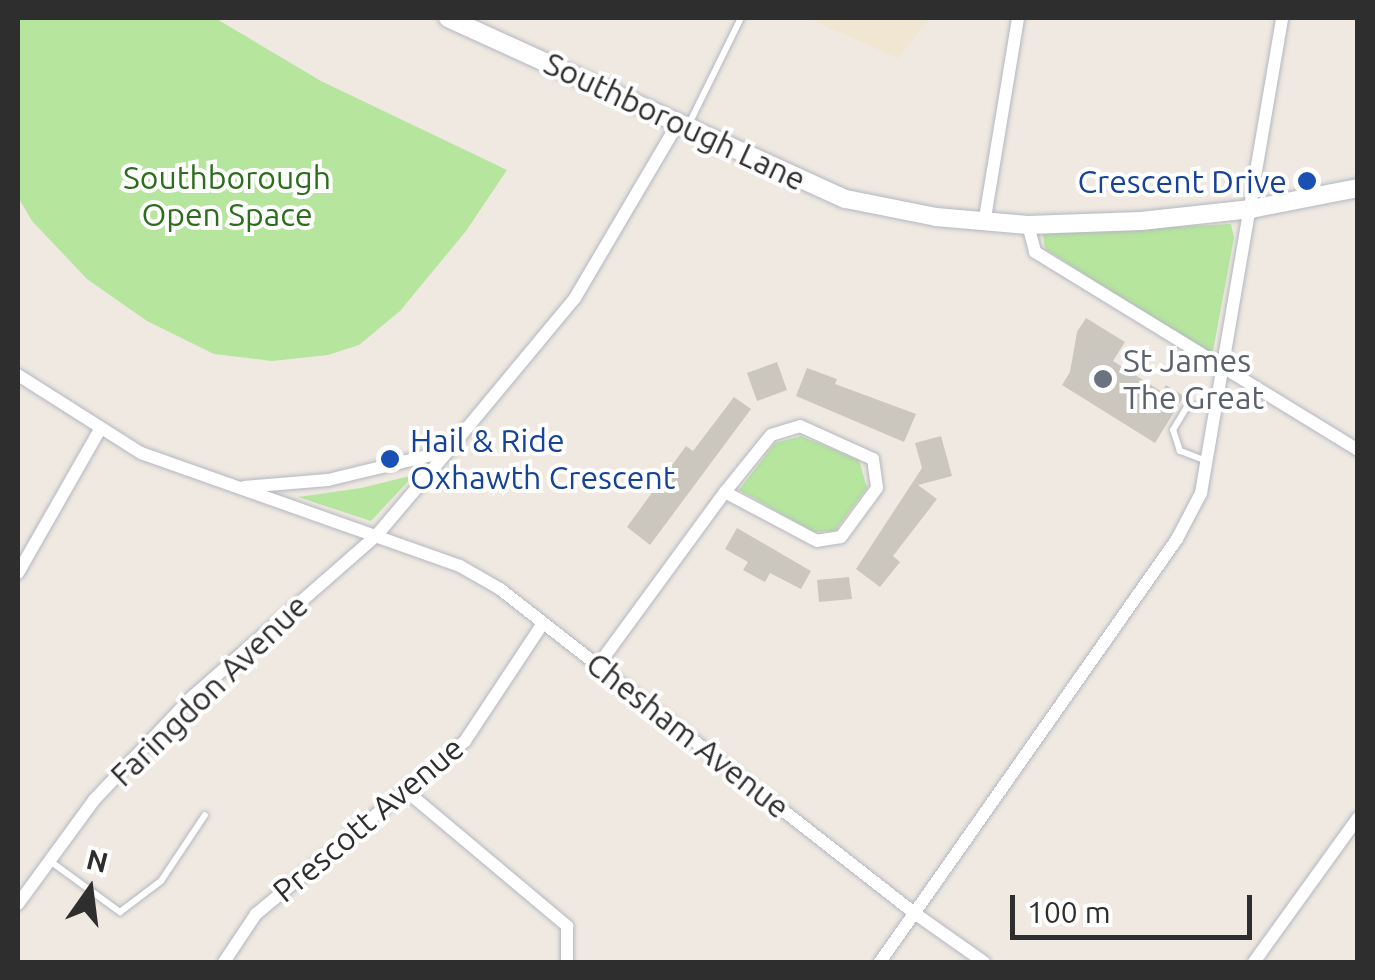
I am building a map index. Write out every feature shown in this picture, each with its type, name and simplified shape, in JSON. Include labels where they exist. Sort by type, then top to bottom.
[{"type":"street","name":"Southborough Lane","points":[[448,18],[846,199],[984,224],[1028,225],[1142,221],[1251,209],[1358,188]]},
{"type":"street","points":[[984,224],[1018,18]]},
{"type":"street","points":[[880,962],[1178,539],[1201,493],[1282,18]]},
{"type":"street","name":"Faringdon Avenue","points":[[18,904],[94,800],[192,696],[376,536],[448,452],[575,298],[683,126]]},
{"type":"street","points":[[1028,225],[1035,252],[1358,450]]},
{"type":"street","name":"Chesham Avenue","points":[[18,375],[99,431],[141,454],[460,566],[544,622],[912,912],[984,962]]},
{"type":"street","points":[[599,664],[726,492],[771,435],[800,426],[873,459],[877,488],[841,536],[817,541],[726,492]]},
{"type":"street","points":[[18,574],[99,431]]},
{"type":"street","points":[[231,487],[328,480],[448,452]]},
{"type":"street","name":"Prescott Avenue","points":[[224,962],[256,914],[465,741],[544,622]]},
{"type":"street","points":[[405,790],[567,926],[568,962]]},
{"type":"street","points":[[1254,962],[1358,818]]},
{"type":"lane","points":[[683,126],[741,18]]},
{"type":"lane","points":[[1206,460],[1180,451],[1173,430],[1186,407],[1216,405]]},
{"type":"lane","points":[[49,860],[120,912],[162,881],[205,815]]},
{"type":"shaded area","points":[[808,18],[930,18],[898,58]]},
{"type":"green space","name":"Southborough Open Space","points":[[18,18],[215,18],[321,81],[507,170],[466,231],[400,311],[359,345],[328,355],[272,361],[214,354],[147,321],[87,279],[32,221],[18,197]]},
{"type":"green space","points":[[1231,224],[1234,238],[1212,356],[1045,249],[1043,234]]},
{"type":"green space","points":[[801,436],[859,460],[867,488],[835,531],[814,532],[739,490],[775,443]]},
{"type":"green space","points":[[414,475],[371,521],[298,497],[361,488]]},
{"type":"building","name":"St James The Great","points":[[1086,318],[1125,342],[1113,361],[1162,392],[1166,385],[1184,396],[1155,443],[1062,385],[1070,372],[1077,332]]},
{"type":"building","points":[[777,362],[787,390],[757,401],[747,373]]},
{"type":"building","points":[[807,368],[837,379],[835,384],[916,414],[904,442],[796,396]]},
{"type":"building","points":[[734,397],[751,409],[650,545],[627,527],[686,446],[693,451]]},
{"type":"building","points":[[941,436],[952,476],[918,485],[937,499],[893,556],[900,562],[880,587],[856,569],[922,468],[915,443]]},
{"type":"building","points":[[737,528],[811,571],[801,589],[770,573],[765,582],[743,570],[748,562],[725,549]]},
{"type":"building","points":[[849,577],[852,599],[819,602],[817,580]]},
{"type":"place","name":"Crescent Drive","points":[[1307,181]]},
{"type":"place","name":"St James The Great","points":[[1103,379]]},
{"type":"place","name":"Hail & Ride Oxhawth Crescent","points":[[390,459]]}]
